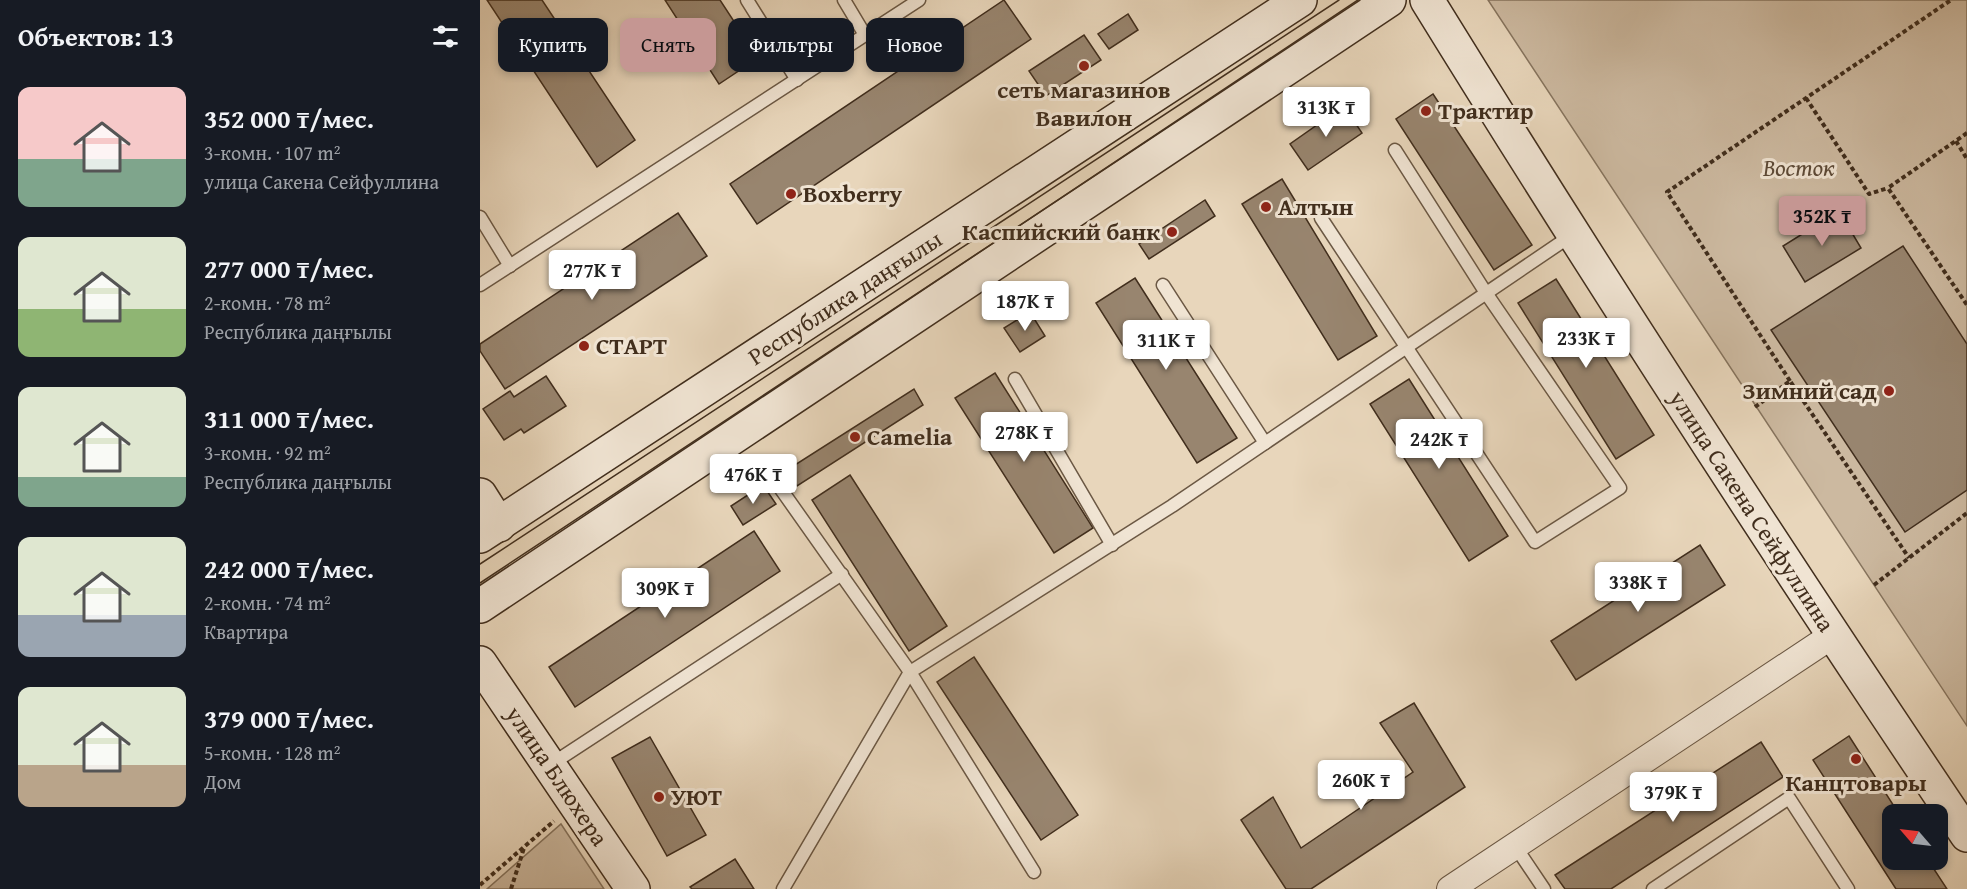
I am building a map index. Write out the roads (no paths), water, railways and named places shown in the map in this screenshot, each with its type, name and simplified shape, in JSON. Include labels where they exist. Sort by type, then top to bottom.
[{"type":"main road","name":"Республика даңғылы","points":[[489,531],[1300,0]]},
{"type":"main road","points":[[480,606],[1389,0]]},
{"type":"main road","name":"улица Сакена Сейфуллина","points":[[1427,0],[1573,234],[1833,635],[1967,835]]},
{"type":"main road","points":[[480,495],[489,531]]},
{"type":"main road","name":"улица Блюхера","points":[[480,663],[633,889]]},
{"type":"street","points":[[1450,889],[1833,635]]},
{"type":"lane","points":[[747,0],[797,80]]},
{"type":"lane","points":[[844,0],[865,35]]},
{"type":"lane","points":[[480,285],[919,0]]},
{"type":"lane","points":[[1322,218],[1535,542],[1620,488],[1486,293],[1395,150]]},
{"type":"lane","points":[[480,217],[510,266]]},
{"type":"lane","points":[[783,889],[910,672],[1112,544],[1265,443],[1573,234]]},
{"type":"lane","points":[[1163,285],[1265,443]]},
{"type":"lane","points":[[1015,379],[1112,544]]},
{"type":"lane","points":[[778,485],[910,672],[1034,872]]},
{"type":"lane","points":[[549,765],[842,574]]},
{"type":"lane","points":[[1653,889],[1789,798],[1848,889]]},
{"type":"lane","points":[[1515,846],[1544,889]]},
{"type":"tram line","points":[[480,564],[1339,0]]},
{"type":"tram line","points":[[480,583],[1360,0]]},
{"type":"place","name":"сеть магазинов Вавилон","points":[[1084,66]]},
{"type":"place","name":"Трактир","points":[[1426,111]]},
{"type":"place","name":"Boxberry","points":[[791,194]]},
{"type":"place","name":"Алтын","points":[[1266,207]]},
{"type":"place","name":"Каспийский банк","points":[[1172,232]]},
{"type":"place","name":"СТАРТ","points":[[584,346]]},
{"type":"place","name":"Зимний сад","points":[[1889,391]]},
{"type":"place","name":"Camelia","points":[[855,437]]},
{"type":"place","name":"Канцтовары","points":[[1856,759]]},
{"type":"place","name":"УЮТ","points":[[659,797]]},
{"type":"park label","name":"Восток","points":[[1799,168]]}]
